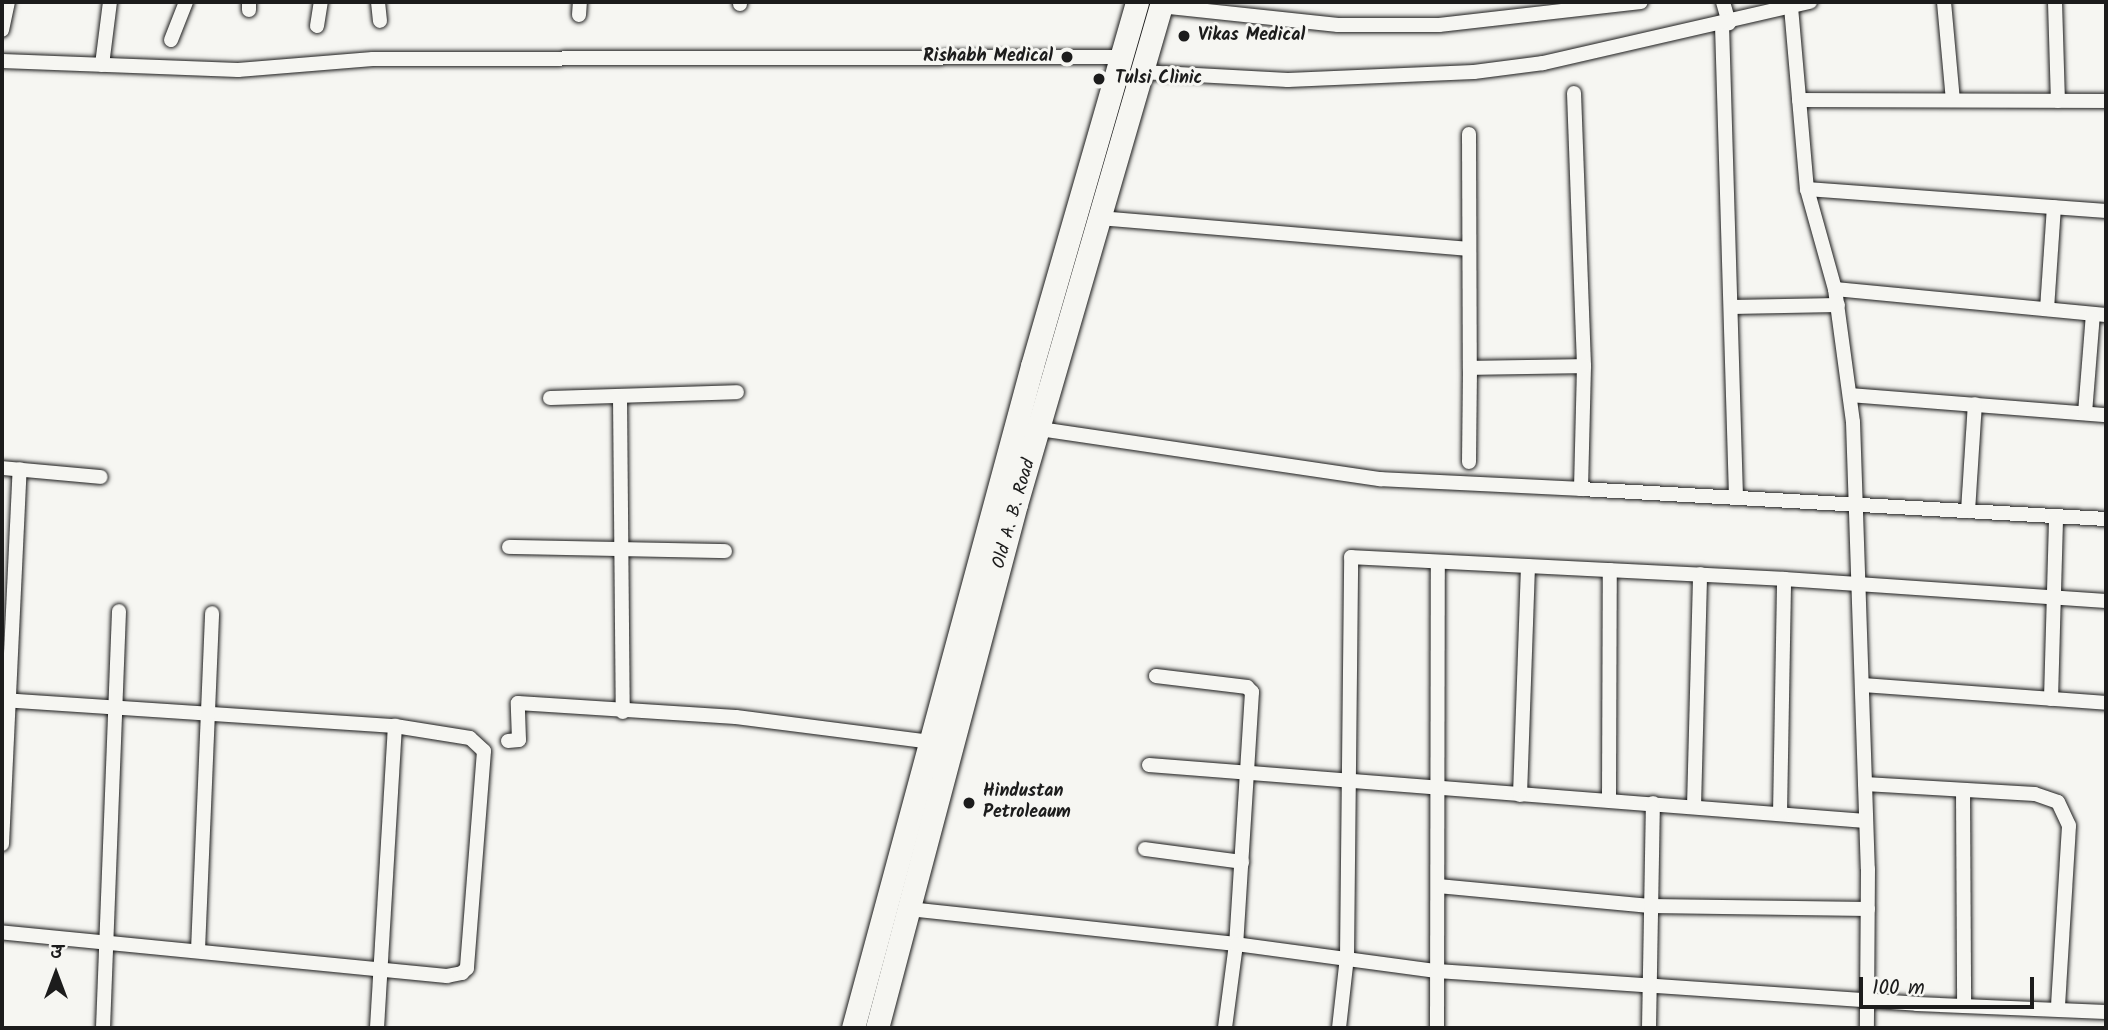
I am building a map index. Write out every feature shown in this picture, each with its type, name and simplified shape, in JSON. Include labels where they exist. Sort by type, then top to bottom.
[{"type":"main road","name":"Old A. B. Road","points":[[853,1028],[1032,366],[1137,2]]},
{"type":"main road","name":"Old A. B. Road","points":[[877,1028],[1040,429],[1161,4]]},
{"type":"street","points":[[2,30],[8,2]]},
{"type":"street","points":[[102,65],[110,2]]},
{"type":"street","points":[[171,40],[186,2]]},
{"type":"street","points":[[317,26],[321,2]]},
{"type":"street","points":[[378,2],[380,21]]},
{"type":"street","points":[[1161,4],[1338,25],[1439,25],[1641,2]]},
{"type":"street","points":[[1723,2],[1726,24],[1736,497]]},
{"type":"street","points":[[1141,72],[1288,80],[1474,72],[1543,63],[1726,24],[1810,2]]},
{"type":"street","points":[[1944,2],[1953,100]]},
{"type":"street","points":[[2055,2],[2058,101]]},
{"type":"street","points":[[1791,7],[1807,189],[1835,289],[1850,395],[1863,685],[1868,909],[1867,1028]]},
{"type":"street","points":[[2,61],[238,70],[373,59],[1121,57]]},
{"type":"street","points":[[1574,93],[1584,366],[1581,489]]},
{"type":"street","points":[[1799,100],[2106,101]]},
{"type":"street","points":[[1469,134],[1469,462]]},
{"type":"street","points":[[1807,189],[2106,211]]},
{"type":"street","points":[[2047,309],[2054,207]]},
{"type":"street","points":[[1100,218],[1469,249]]},
{"type":"street","points":[[1835,289],[2100,314],[2085,413]]},
{"type":"street","points":[[1731,307],[1838,305]]},
{"type":"street","points":[[1470,369],[1584,366]]},
{"type":"street","points":[[550,398],[737,392]]},
{"type":"street","points":[[1850,395],[2106,415]]},
{"type":"street","points":[[620,396],[623,712]]},
{"type":"street","points":[[1968,511],[1975,404]]},
{"type":"street","points":[[1040,429],[1380,479],[1855,503],[2106,519]]},
{"type":"street","points":[[2,468],[100,477]]},
{"type":"street","points":[[2,844],[6,700],[20,469]]},
{"type":"street","points":[[2051,699],[2056,516]]},
{"type":"street","points":[[509,547],[725,551]]},
{"type":"street","points":[[1339,1028],[1347,957],[1351,557],[1860,583],[2106,601]]},
{"type":"street","points":[[1437,1028],[1438,562]]},
{"type":"street","points":[[1520,795],[1528,566]]},
{"type":"street","points":[[1609,800],[1610,570]]},
{"type":"street","points":[[1694,807],[1700,574]]},
{"type":"street","points":[[1780,814],[1784,579]]},
{"type":"street","points":[[103,1028],[119,611]]},
{"type":"street","points":[[198,950],[212,613]]},
{"type":"street","points":[[1156,676],[1247,687],[1252,692],[1236,944],[1224,1028]]},
{"type":"street","points":[[1863,685],[2106,703]]},
{"type":"street","points":[[2,932],[106,944],[381,967],[447,976],[467,968],[484,751],[470,738],[395,726],[208,716],[6,700]]},
{"type":"street","points":[[508,741],[519,740],[518,703],[623,712],[736,717],[930,743]]},
{"type":"street","points":[[377,1028],[395,726]]},
{"type":"street","points":[[1149,765],[1437,790],[1653,803],[1866,821]]},
{"type":"street","points":[[1865,784],[2035,794],[2058,802],[2069,826],[2058,1007]]},
{"type":"street","points":[[1963,790],[1964,1006]]},
{"type":"street","points":[[1649,1028],[1653,803]]},
{"type":"street","points":[[1145,849],[1242,862]]},
{"type":"street","points":[[1438,886],[1650,906],[1868,909]]},
{"type":"street","points":[[909,909],[1347,957],[1437,971],[1964,1006],[2058,1007],[2101,1012]]},
{"type":"place","name":"Vikas Medical","points":[[1184,36]]},
{"type":"place","name":"Rishabh Medical","points":[[1067,57]]},
{"type":"place","name":"Tulsi Clinic","points":[[1099,79]]},
{"type":"place","name":"Hindustan Petroleaum","points":[[969,803]]}]
